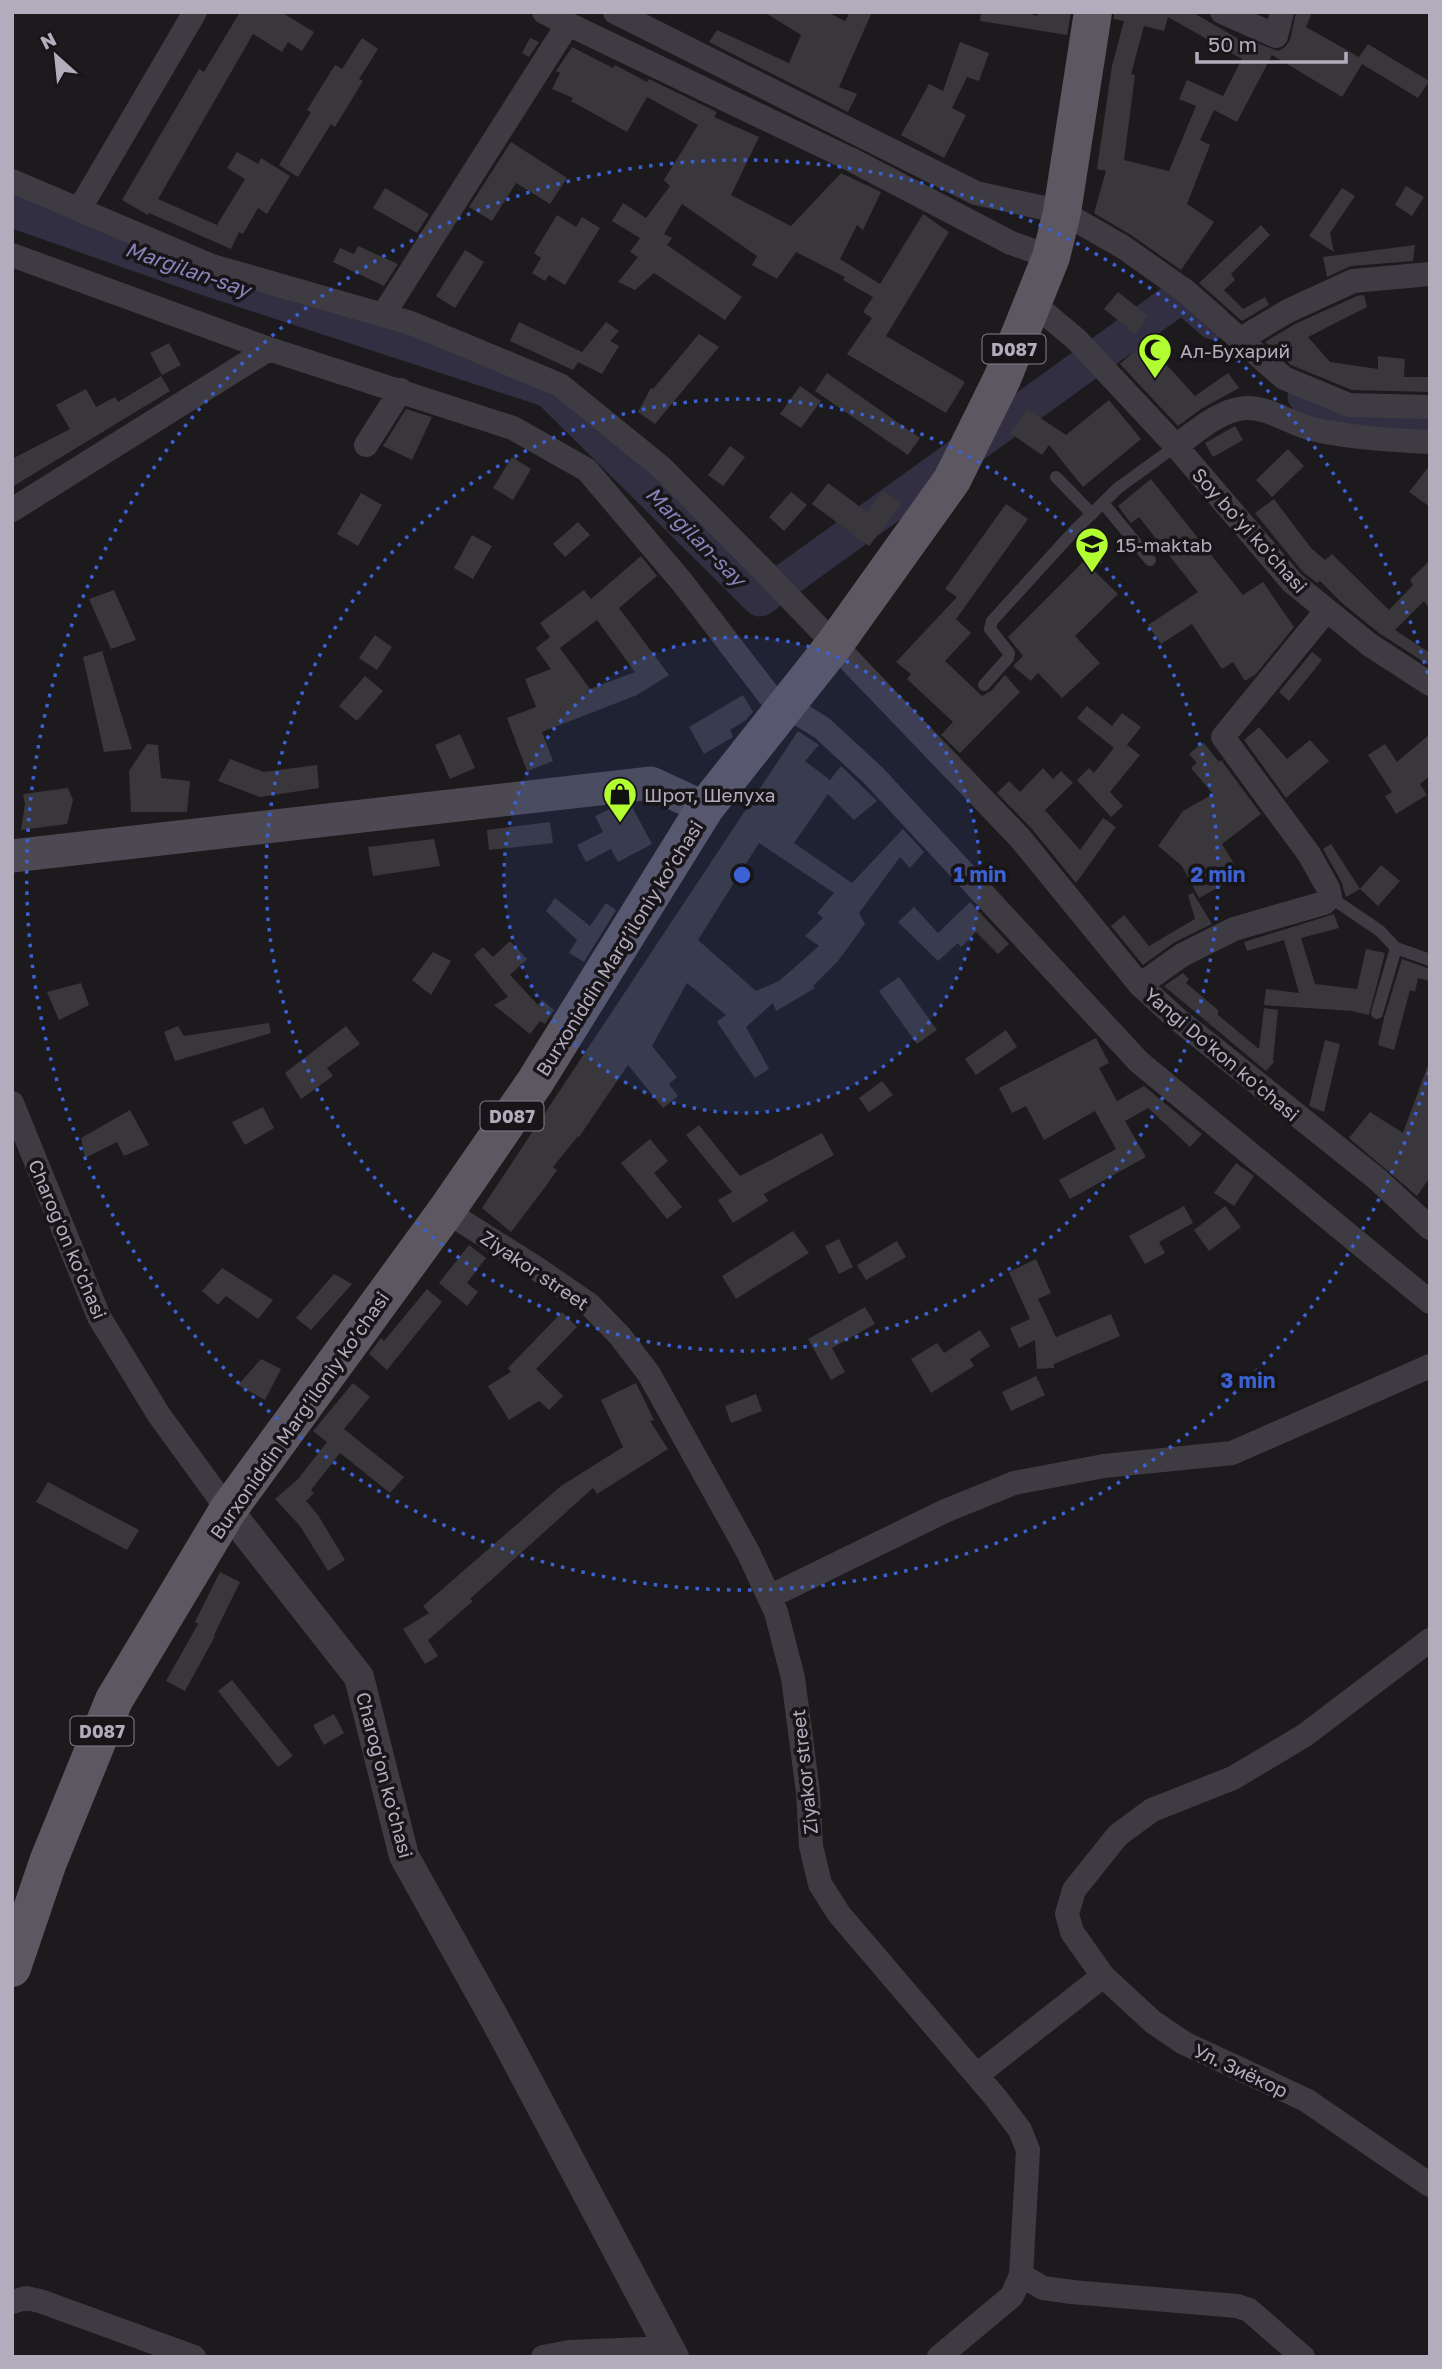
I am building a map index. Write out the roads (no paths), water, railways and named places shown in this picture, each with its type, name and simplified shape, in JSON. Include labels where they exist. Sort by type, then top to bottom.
[{"type":"main road","name":"Burxoniddin Marg’iloniy ko’chasi","points":[[12,1968],[48,1862],[114,1700],[228,1510],[446,1212],[535,1082],[705,808],[834,645],[952,480],[1002,379],[1051,257],[1062,212],[1093,12]]},
{"type":"main road","points":[[12,856],[650,783],[705,808]]},
{"type":"street","points":[[79,210],[195,12]]},
{"type":"street","points":[[544,12],[852,160],[1011,243],[1051,257]]},
{"type":"street","points":[[615,12],[976,193],[1062,212],[1123,247],[1174,283],[1284,378],[1349,405],[1430,407]]},
{"type":"street","points":[[1222,12],[1276,36],[1282,12]]},
{"type":"street","points":[[383,315],[568,24]]},
{"type":"street","name":"Yangi Do'kon ko'chasi","points":[[12,181],[212,266],[411,323],[560,385],[661,467],[766,573],[1020,838],[1140,985],[1176,1018],[1377,1179],[1430,1228]]},
{"type":"street","points":[[12,255],[270,349],[513,428],[587,470],[682,582],[781,711],[801,715],[822,728],[874,776],[1139,1062],[1430,1302]]},
{"type":"street","points":[[1239,340],[1288,311],[1353,281],[1430,274]]},
{"type":"street","name":"Soy bo'yi ko'chasi","points":[[1033,303],[1110,372],[1292,582],[1370,645],[1430,684]]},
{"type":"street","points":[[12,510],[270,349]]},
{"type":"street","points":[[366,445],[401,390]]},
{"type":"street","points":[[1176,446],[1212,420],[1231,411],[1247,408],[1261,410],[1308,428],[1349,437],[1430,442]]},
{"type":"street","points":[[1140,985],[1182,955],[1234,929],[1324,903],[1330,897],[1328,888],[1309,854],[1223,737],[1326,611]]},
{"type":"street","name":"Charog'on ko'chasi","points":[[12,1102],[99,1317],[159,1415],[228,1510],[359,1677],[404,1856],[497,2023],[672,2353]]},
{"type":"street","name":"Ziyakor street","points":[[446,1212],[540,1270],[590,1305],[620,1336],[649,1374],[748,1552],[776,1612],[793,1678],[808,1792],[811,1846],[820,1884],[839,1914],[1020,2130],[1028,2150],[1021,2275],[1012,2296],[939,2357]]},
{"type":"street","points":[[769,1597],[945,1511],[1014,1483],[1104,1466],[1232,1453],[1430,1366]]},
{"type":"street","name":"Ул. Зиёкор","points":[[1430,1640],[1305,1735],[1233,1778],[1152,1810],[1118,1835],[1074,1891],[1068,1914],[1072,1932],[1103,1976],[1153,2022],[1184,2043],[1306,2099],[1430,2185]]},
{"type":"street","points":[[977,2076],[1103,1976]]},
{"type":"street","points":[[1021,2275],[1043,2288],[1237,2305],[1249,2310],[1303,2357]]},
{"type":"street","points":[[12,2302],[26,2298],[40,2301],[194,2357]]},
{"type":"street","points":[[543,2357],[569,2352],[672,2353]]},
{"type":"lane","points":[[984,685],[1008,658],[1006,649],[990,629],[992,621],[1118,488],[1176,446]]},
{"type":"lane","points":[[1056,477],[1092,514]]},
{"type":"lane","points":[[1103,503],[1150,560]]},
{"type":"lane","points":[[1330,897],[1380,931],[1396,948],[1430,960]]},
{"type":"lane","points":[[1377,1013],[1396,948]]},
{"type":"waterway","name":"Margilan-say","points":[[12,210],[200,276],[549,390],[760,599],[1182,295],[1213,322]]},
{"type":"waterway","name":"Margilan-say","points":[[1305,396],[1348,418],[1430,420]]},
{"type":"place","name":"Ал-Бухарий","points":[[1155,380]]},
{"type":"place","name":"15-maktab","points":[[1092,574]]},
{"type":"place","name":"Шрот, Шелуха","points":[[620,824]]}]
